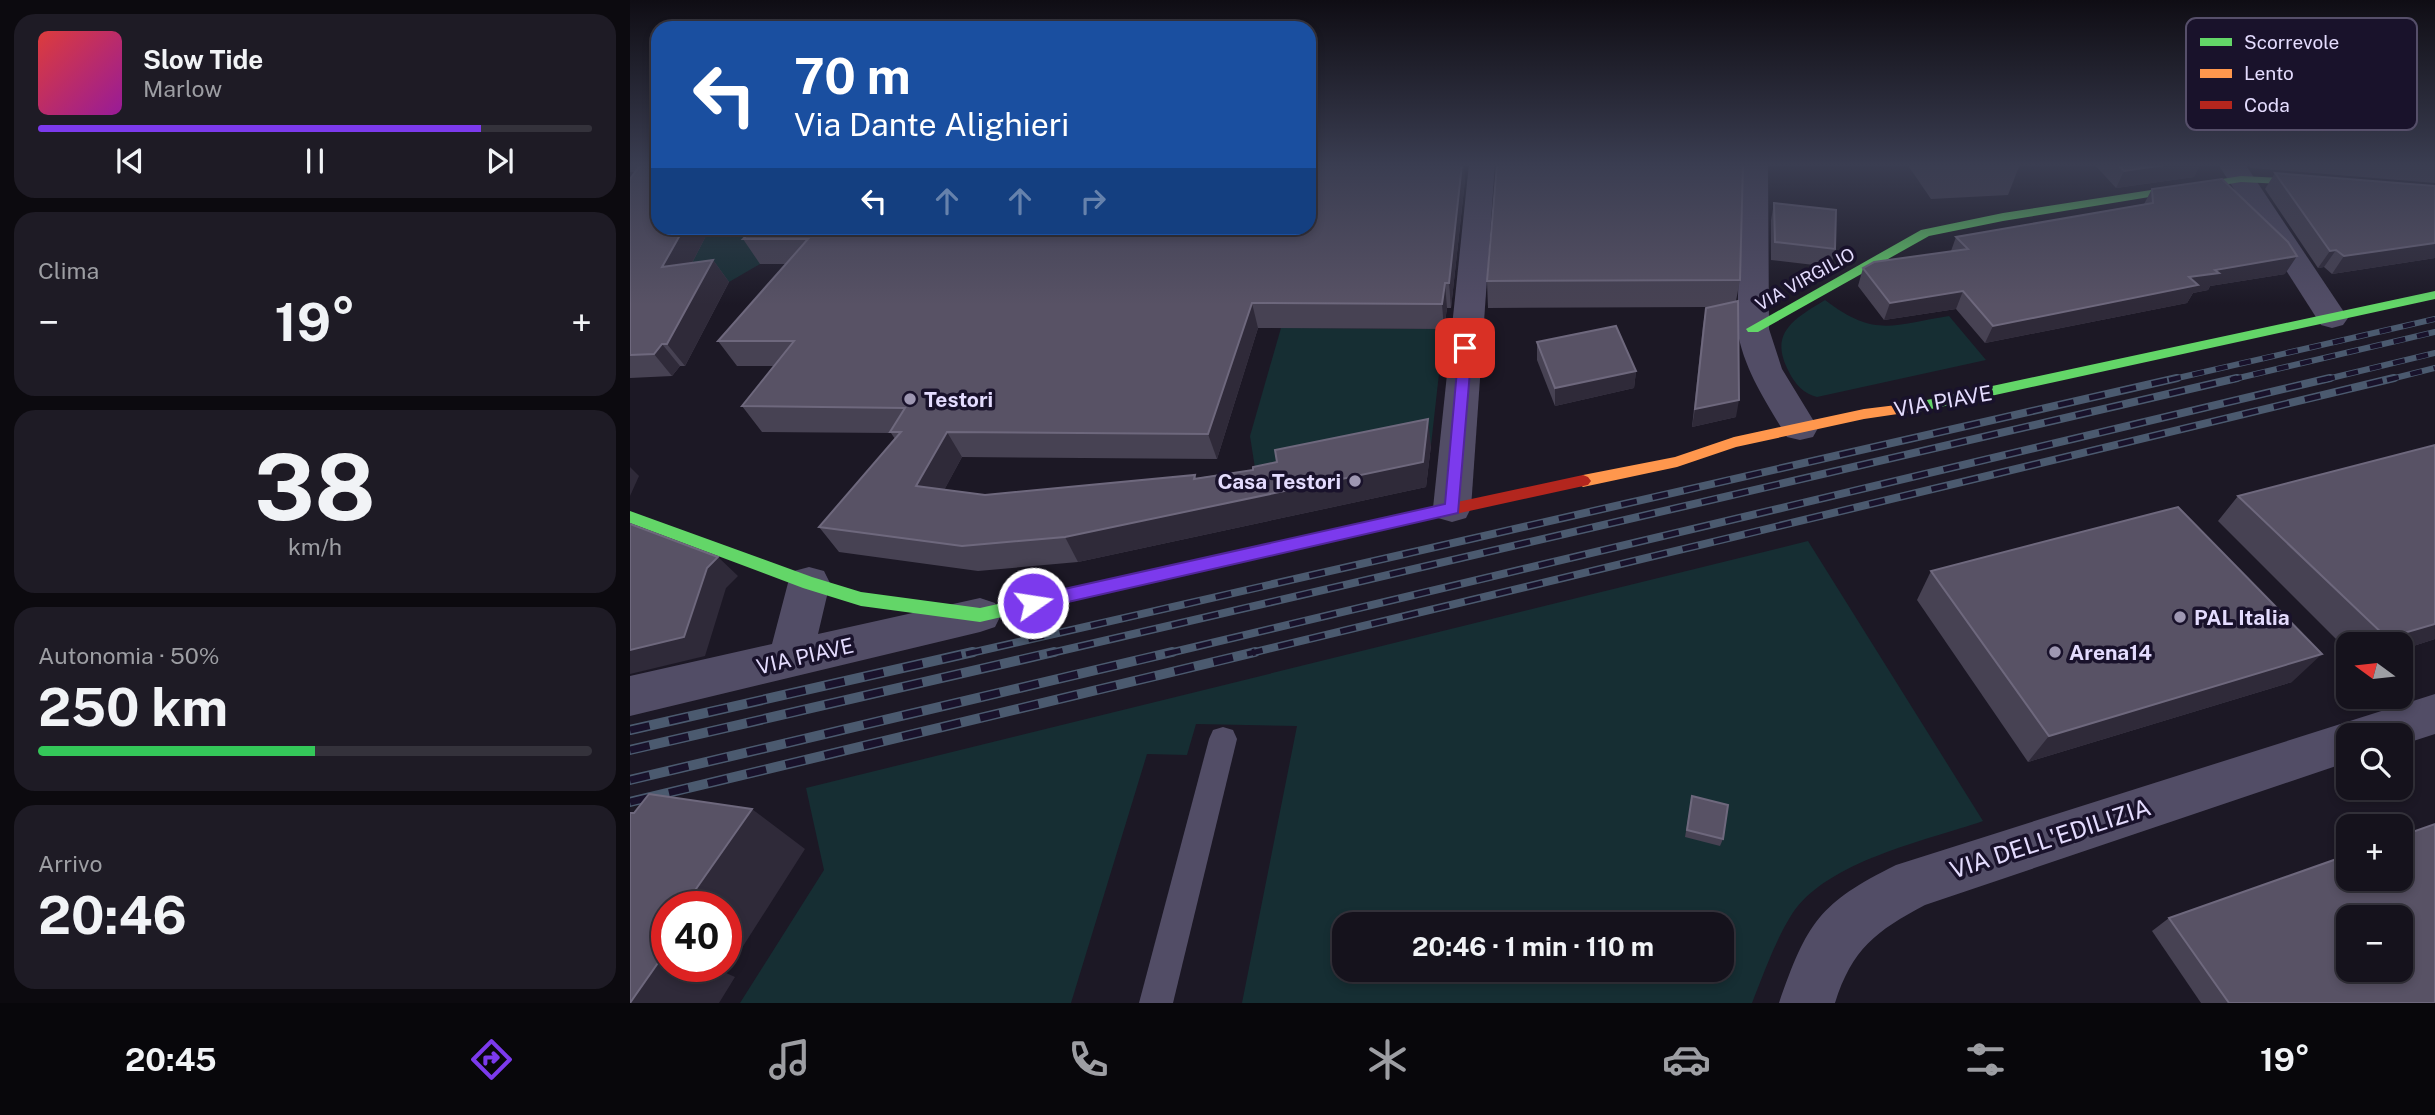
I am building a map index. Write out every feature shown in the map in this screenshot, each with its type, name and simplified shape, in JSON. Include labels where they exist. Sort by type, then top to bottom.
[{"type":"street","points":[[1452,508],[1478,211]]},
{"type":"street","points":[[1754,211],[1752,329],[1756,355],[1765,374],[1800,428]]},
{"type":"street","name":"VIA VIRGILIO","points":[[1752,329],[1925,233],[2035,211]]},
{"type":"street","points":[[2262,211],[2332,318]]},
{"type":"street","name":"VIA PIAVE","points":[[630,696],[1452,508],[1677,462],[1734,442],[1864,414],[1931,406],[2435,295]]},
{"type":"street","points":[[630,517],[808,583],[862,599],[980,615]]},
{"type":"street","points":[[790,660],[808,583]]},
{"type":"street","points":[[2407,723],[2435,714]]},
{"type":"street","name":"VIA DELL'EDILIZIA","points":[[1807,1003],[1827,950],[1844,925],[1863,908],[1914,883],[2336,745]]},
{"type":"lane","points":[[1156,1003],[1223,740]]},
{"type":"green space","points":[[700,235],[787,235],[760,264],[729,282],[669,258]]},
{"type":"green space","points":[[1825,300],[1857,320],[1884,326],[1949,316],[1986,360],[1812,396],[1800,388],[1791,376],[1781,347],[1783,337],[1794,321]]},
{"type":"green space","points":[[1281,328],[1444,329],[1431,445],[1257,481],[1250,436]]},
{"type":"green space","points":[[1808,541],[1983,821],[1879,855],[1828,880],[1808,896],[1792,914],[1770,957],[1752,1003],[1242,1003],[1297,726],[1196,724],[1187,755],[1147,754],[1071,1003],[740,1003],[824,870],[806,788]]},
{"type":"building","points":[[630,211],[651,211],[651,235],[680,235],[662,267],[713,260],[667,344],[662,344],[654,354],[630,355]]},
{"type":"building","points":[[1316,211],[1457,211],[1449,283],[1445,283],[1442,304],[1252,303],[1208,434],[947,432],[916,486],[985,495],[1195,475],[1194,479],[1253,470],[1253,467],[1277,462],[1275,450],[1428,419],[1423,462],[1065,537],[962,546],[819,527],[901,432],[890,432],[905,408],[742,406],[794,341],[718,341],[808,239],[743,239],[747,235],[1316,235]]},
{"type":"building","points":[[1493,211],[1742,211],[1740,280],[1487,281]]},
{"type":"building","points":[[1774,211],[1836,211],[1835,249],[1775,242]]},
{"type":"building","points":[[2108,211],[2255,211],[2288,242],[2297,256],[2189,277],[2198,285],[1993,326],[1963,291],[1890,303],[1863,268],[1874,262],[1968,249],[1956,237]]},
{"type":"building","points":[[2302,211],[2435,211],[2435,243],[2344,256],[2336,250],[2330,251]]},
{"type":"building","points":[[1738,301],[1739,400],[1695,409],[1706,308]]},
{"type":"building","points":[[1616,326],[1636,371],[1555,388],[1537,342]]},
{"type":"building","points":[[2435,445],[2435,624],[2408,632],[2381,632],[2238,496]]},
{"type":"building","points":[[2178,507],[2322,654],[2049,736],[1931,571]]},
{"type":"building","points":[[630,524],[718,557],[707,568],[684,637],[630,650]]},
{"type":"building","points":[[649,794],[752,809],[695,891],[651,891],[651,973],[630,1003],[630,813],[634,813]]},
{"type":"building","points":[[1692,796],[1728,805],[1723,839],[1687,830]]},
{"type":"building","points":[[2435,824],[2435,1003],[2229,1003],[2169,918],[2336,859],[2336,891],[2413,891],[2413,832]]},
{"type":"railway","points":[[2169,380],[2435,319]]},
{"type":"railway","points":[[2230,380],[2435,332]]},
{"type":"railway","points":[[2323,380],[2435,353]]},
{"type":"railway","points":[[2387,380],[2435,368]]},
{"type":"railway","points":[[966,654],[2177,378]]},
{"type":"railway","points":[[1047,654],[2237,378]]},
{"type":"railway","points":[[1165,654],[2330,378]]},
{"type":"railway","points":[[1247,654],[2394,378]]},
{"type":"railway","points":[[630,730],[973,652]]},
{"type":"railway","points":[[630,750],[1054,652]]},
{"type":"railway","points":[[630,780],[1172,652]]},
{"type":"railway","points":[[630,802],[1255,652]]},
{"type":"traffic: fast","points":[[1753,329],[1925,233],[2042,211]]},
{"type":"traffic: fast","points":[[1913,408],[2435,295]]},
{"type":"traffic: fast","points":[[630,517],[809,583],[861,599],[980,615],[1364,528]]},
{"type":"traffic: slow","points":[[1583,481],[1677,462],[1734,442],[1864,414],[1913,408]]},
{"type":"traffic: jam","points":[[1364,528],[1583,481]]},
{"type":"place","name":"Testori","points":[[910,399]]},
{"type":"place","name":"Casa Testori","points":[[1355,481]]},
{"type":"place","name":"PAL Italia","points":[[2180,617]]},
{"type":"place","name":"Arena14","points":[[2055,652]]},
{"type":"route","points":[[1033,603],[1452,508],[1465,348]]}]
